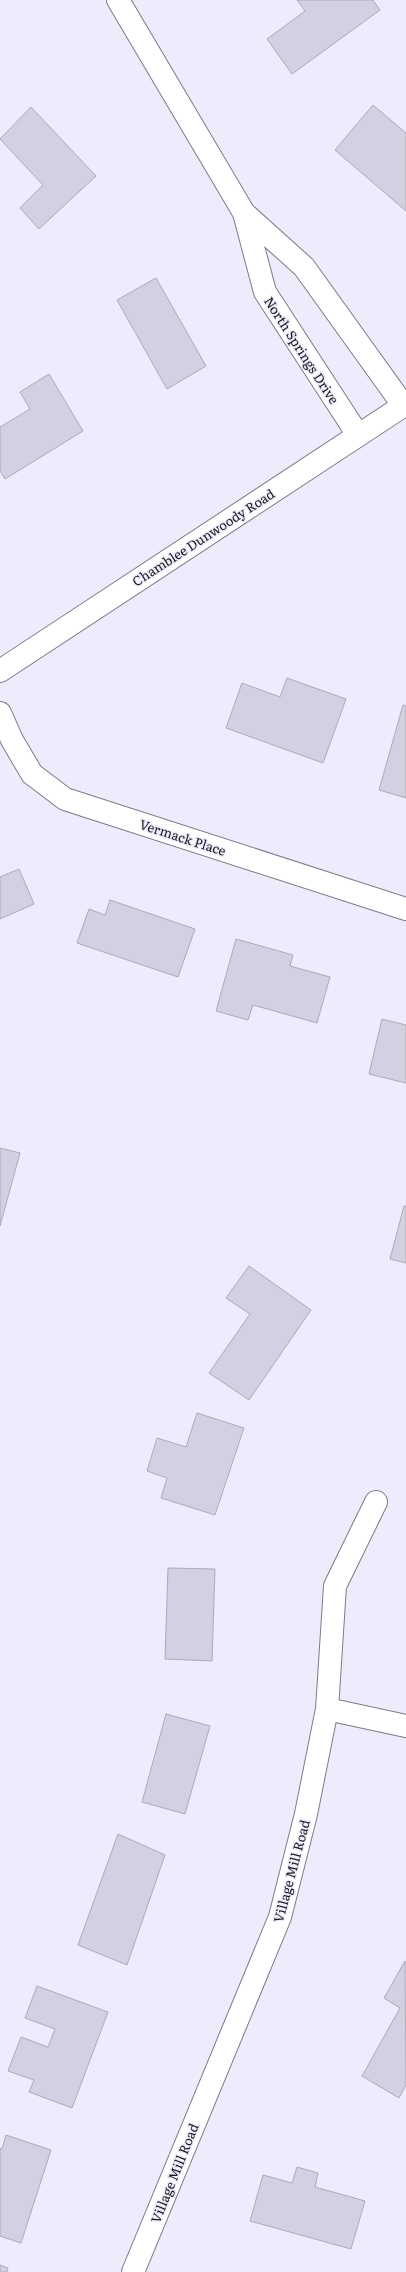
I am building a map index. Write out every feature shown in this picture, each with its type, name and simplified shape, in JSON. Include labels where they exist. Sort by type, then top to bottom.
[{"type":"street","name":"North Springs Drive","points":[[118,0],[244,213],[265,292],[358,435]]},
{"type":"street","name":"North Springs Drive","points":[[244,213],[304,267],[405,405]]},
{"type":"street","name":"Chamblee Dunwoody Road","points":[[0,671],[405,405]]},
{"type":"street","name":"Vermack Place","points":[[0,713],[12,740],[32,774],[65,799],[406,909]]},
{"type":"street","name":"Village Mill Road","points":[[134,2272],[280,1917],[306,1814],[327,1709],[335,1586],[376,1502]]},
{"type":"street","points":[[327,1709],[406,1726]]},
{"type":"building","points":[[297,0],[373,0],[380,10],[292,74],[267,39],[305,11]]},
{"type":"building","points":[[373,105],[406,133],[406,211],[335,150]]},
{"type":"building","points":[[31,107],[96,176],[39,229],[20,208],[43,185],[0,139]]},
{"type":"building","points":[[156,278],[206,366],[167,389],[117,300]]},
{"type":"building","points":[[49,374],[83,431],[5,479],[0,471],[0,427],[30,409],[20,392]]},
{"type":"building","points":[[287,678],[346,699],[323,763],[226,728],[242,683],[280,697]]},
{"type":"building","points":[[403,705],[406,706],[406,798],[379,790]]},
{"type":"building","points":[[19,869],[34,904],[0,919],[0,877]]},
{"type":"building","points":[[110,900],[195,929],[178,977],[77,943],[89,909],[105,915]]},
{"type":"building","points":[[236,939],[293,955],[290,966],[330,977],[317,1023],[253,1005],[248,1020],[216,1011]]},
{"type":"building","points":[[382,1019],[406,1025],[406,1083],[369,1074]]},
{"type":"building","points":[[0,1148],[20,1153],[0,1226]]},
{"type":"building","points":[[404,1206],[406,1206],[406,1263],[390,1259]]},
{"type":"building","points":[[249,1266],[311,1310],[249,1400],[209,1373],[250,1314],[226,1298]]},
{"type":"building","points":[[197,1413],[244,1428],[215,1515],[161,1498],[167,1478],[147,1471],[157,1438],[186,1447]]},
{"type":"building","points":[[168,1568],[215,1569],[212,1661],[165,1659]]},
{"type":"building","points":[[166,1714],[210,1726],[185,1814],[142,1802]]},
{"type":"building","points":[[118,1834],[165,1855],[127,1965],[78,1945]]},
{"type":"building","points":[[405,1961],[406,2085],[399,2098],[362,2076],[400,2008],[384,1998]]},
{"type":"building","points":[[37,1986],[108,2012],[72,2108],[29,2092],[34,2080],[8,2071],[21,2037],[48,2047],[55,2029],[25,2018]]},
{"type":"building","points":[[6,2135],[51,2150],[21,2243],[0,2236],[0,2148],[2,2149]]},
{"type":"building","points":[[297,2167],[318,2173],[315,2187],[365,2201],[351,2249],[250,2221],[263,2175],[292,2183]]},
{"type":"building","points":[[0,2265],[8,2268],[7,2272],[0,2272]]}]
